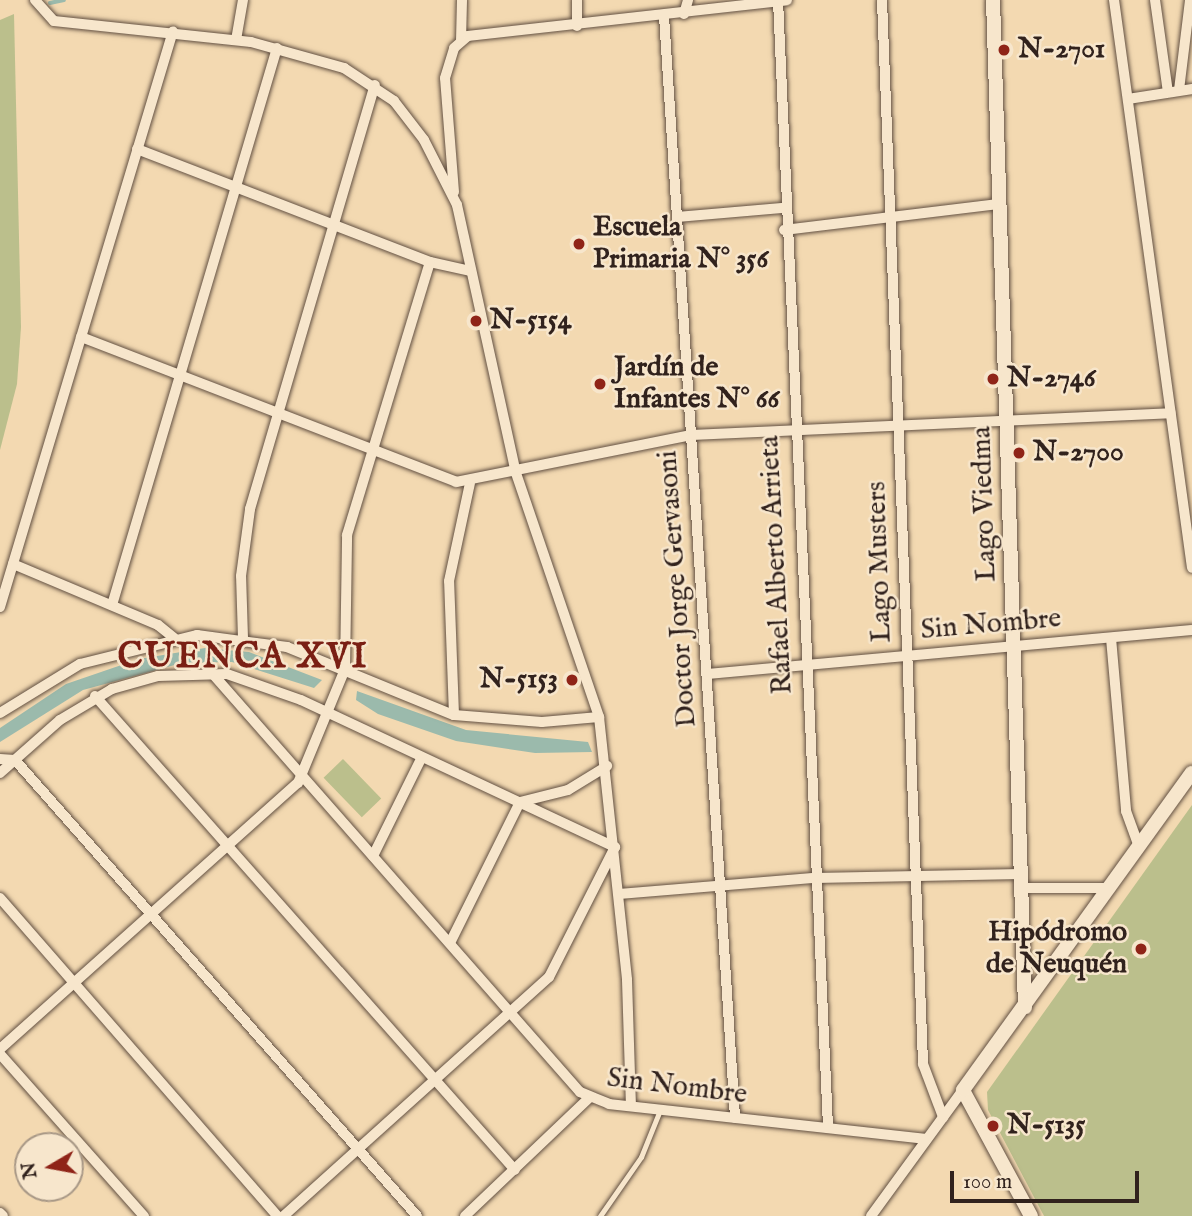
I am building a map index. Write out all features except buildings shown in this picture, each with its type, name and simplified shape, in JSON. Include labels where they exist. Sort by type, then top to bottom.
[{"type":"main road","name":"Lago Viedma","points":[[993,0],[1025,1007]]},
{"type":"main road","points":[[1031,1216],[963,1090],[1192,773]]},
{"type":"street","points":[[34,0],[54,21],[173,31],[236,40],[277,48],[344,68],[375,85],[424,140],[457,205]]},
{"type":"street","points":[[236,40],[243,0]]},
{"type":"street","points":[[462,0],[461,41],[445,78],[457,205],[516,473],[599,717],[607,766],[619,894],[631,1106]]},
{"type":"street","points":[[577,0],[577,26]]},
{"type":"street","points":[[684,14],[688,0]]},
{"type":"street","name":"Rafael Alberto Arrieta","points":[[778,0],[782,208],[828,1128]]},
{"type":"street","points":[[461,41],[486,31],[577,26],[787,0]]},
{"type":"street","name":"Lago Musters","points":[[882,0],[888,217],[923,1064],[943,1117]]},
{"type":"street","points":[[1114,0],[1192,568]]},
{"type":"street","points":[[1155,0],[1168,92]]},
{"type":"street","points":[[1179,90],[1190,0]]},
{"type":"street","name":"Doctor Jorge Gervasoni","points":[[664,16],[735,1118]]},
{"type":"street","points":[[0,607],[173,31]]},
{"type":"street","points":[[111,605],[277,48]]},
{"type":"street","points":[[243,638],[245,532],[276,415],[375,85]]},
{"type":"street","points":[[1128,99],[1192,89]]},
{"type":"street","points":[[137,149],[430,262],[471,271]]},
{"type":"street","points":[[784,230],[1000,204]]},
{"type":"street","points":[[677,217],[782,208]]},
{"type":"street","points":[[144,1216],[0,1052],[229,848],[302,775],[330,713],[345,669],[344,556],[371,453],[430,262]]},
{"type":"street","points":[[81,337],[442,480],[470,483],[691,435],[1170,413]]},
{"type":"street","points":[[454,715],[449,581],[470,483]]},
{"type":"street","points":[[13,564],[111,605],[174,638]]},
{"type":"street","name":"Sin Nombre","points":[[706,674],[1192,630]]},
{"type":"street","points":[[0,713],[80,664],[174,638],[243,638],[345,669],[454,715],[542,722],[599,717]]},
{"type":"street","points":[[1111,638],[1126,811],[1139,846]]},
{"type":"street","points":[[211,672],[589,1098],[465,1216]]},
{"type":"street","points":[[0,773],[95,696],[147,679],[211,672],[251,679],[330,713],[615,847]]},
{"type":"street","points":[[95,696],[514,1170]]},
{"type":"street","points":[[373,856],[422,757]]},
{"type":"street","points":[[0,759],[15,760],[417,1216]]},
{"type":"street","points":[[450,943],[520,802],[568,790],[607,766]]},
{"type":"street","points":[[284,1216],[512,1012],[558,965],[615,847]]},
{"type":"street","points":[[619,894],[815,878],[915,874],[1109,888]]},
{"type":"street","points":[[0,898],[277,1216]]},
{"type":"street","points":[[871,1216],[963,1090]]},
{"type":"street","name":"Sin Nombre","points":[[589,1098],[631,1106],[926,1139]]},
{"type":"lane","points":[[600,1216],[641,1157],[660,1109]]},
{"type":"green space","points":[[14,14],[21,327],[17,384],[0,450],[0,20]]},
{"type":"green space","points":[[343,759],[381,799],[362,817],[324,778]]},
{"type":"green space","name":"Hipódromo de Neuquén","points":[[1192,805],[1192,1216],[1044,1216],[988,1110],[987,1092]]},
{"type":"shaded area","points":[[205,648],[249,652],[322,680],[314,688],[232,662],[182,663],[83,690],[0,742],[0,728],[66,684],[139,659]]},
{"type":"shaded area","points":[[357,691],[466,730],[588,742],[592,752],[535,753],[456,741],[378,714],[356,700]]},
{"type":"waterway","points":[[50,3],[64,0]]},
{"type":"place","name":"N-2701","points":[[1004,50]]},
{"type":"place","name":"Escuela Primaria N° 356","points":[[579,244]]},
{"type":"place","name":"N-5154","points":[[476,321]]},
{"type":"place","name":"N-2746","points":[[993,379]]},
{"type":"place","name":"Jardín de Infantes N° 66","points":[[600,384]]},
{"type":"place","name":"N-2700","points":[[1019,453]]},
{"type":"place","name":"N-5153","points":[[572,680]]},
{"type":"place","name":"Hipódromo de Neuquén","points":[[1141,949]]},
{"type":"place","name":"N-5135","points":[[993,1126]]},
{"type":"district","name":"CUENCA XVI","points":[[243,658]]}]
